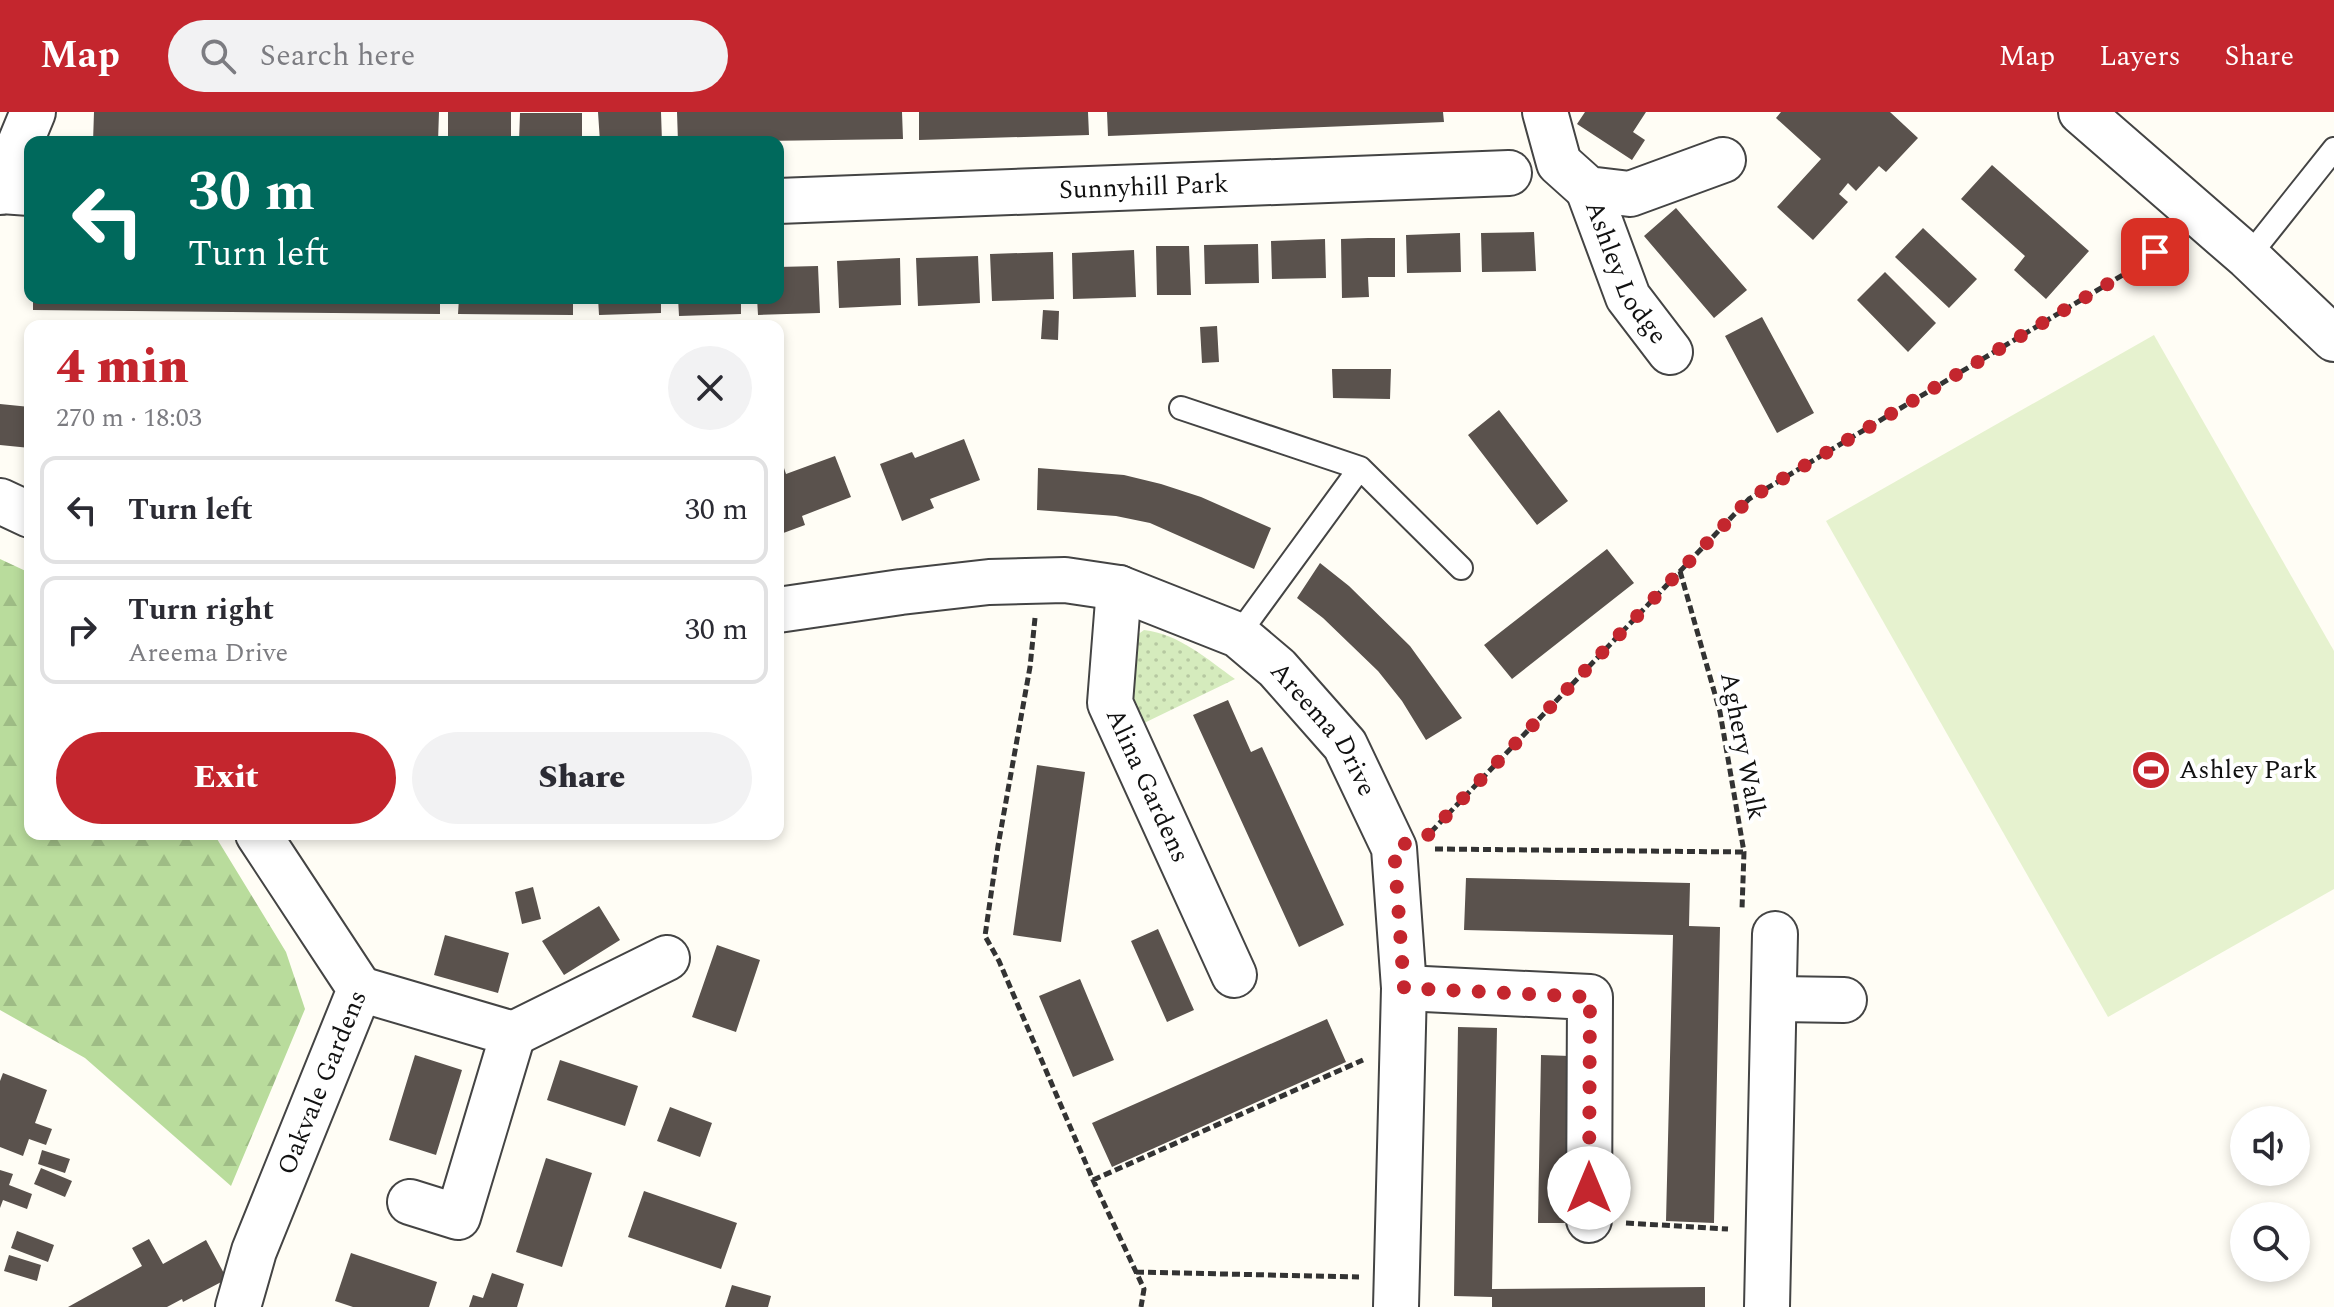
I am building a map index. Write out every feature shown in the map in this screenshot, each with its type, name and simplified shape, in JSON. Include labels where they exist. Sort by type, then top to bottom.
[{"type":"street","points":[[24,193],[0,192],[33,112]]},
{"type":"street","name":"Ashley Lodge","points":[[1545,112],[1559,163],[1588,189],[1628,297],[1670,352]]},
{"type":"street","points":[[2081,112],[2248,257],[2334,339]]},
{"type":"street","name":"Ashley Lodge","points":[[1588,189],[1630,194],[1723,160]]},
{"type":"street","name":"Sunnyhill Park","points":[[784,201],[1509,173]]},
{"type":"street","points":[[0,501],[24,512]]},
{"type":"street","name":"Areema Drive","points":[[784,609],[989,582],[1065,580],[1119,588],[1238,635],[1277,668],[1345,745],[1394,848],[1404,988],[1383,1292]]},
{"type":"street","name":"Alina Gardens","points":[[1119,588],[1110,703],[1234,975]]},
{"type":"street","name":"Oakvale Gardens","points":[[238,1307],[254,1251],[360,989],[262,840]]},
{"type":"street","points":[[1759,927],[1774,999],[1767,1307]]},
{"type":"street","points":[[360,989],[513,1034],[667,958]]},
{"type":"street","points":[[1404,988],[1590,997],[1589,1220]]},
{"type":"street","points":[[1774,999],[1844,1000]]},
{"type":"street","points":[[410,1202],[458,1217],[513,1034]]},
{"type":"lane","points":[[2248,257],[2334,149]]},
{"type":"lane","points":[[1181,408],[1360,468],[1461,568]]},
{"type":"lane","points":[[1238,635],[1360,468]]},
{"type":"path","points":[[1394,848],[1428,835],[1749,499],[2131,270],[2202,216]]},
{"type":"path","name":"Aghery Walk","points":[[1680,570],[1720,712],[1759,927]]},
{"type":"path","points":[[1036,609],[1030,667],[985,936],[999,961],[1093,1180],[1144,1289],[1141,1307]]},
{"type":"path","points":[[1394,848],[1744,852]]},
{"type":"path","points":[[1093,1180],[1369,1058]]},
{"type":"path","points":[[1589,1220],[1738,1229]]},
{"type":"path","points":[[1136,1272],[1383,1292]]},
{"type":"green space","name":"Ashley Park","points":[[2154,335],[2334,651],[2334,889],[2108,1017],[1826,521]]},
{"type":"green space","points":[[0,559],[24,570],[24,840],[218,840],[286,952],[305,1009],[231,1186],[85,1058],[0,1010]]},
{"type":"green space","points":[[1144,630],[1181,642],[1235,679],[1140,725],[1129,703],[1133,638]]},
{"type":"building","points":[[94,112],[439,112],[438,136],[93,136]]},
{"type":"building","points":[[448,112],[511,112],[511,136],[448,136]]},
{"type":"building","points":[[598,112],[661,112],[662,136],[600,136]]},
{"type":"building","points":[[677,112],[902,112],[903,139],[784,141],[784,136],[678,136]]},
{"type":"building","points":[[919,112],[1088,112],[1089,135],[919,140]]},
{"type":"building","points":[[1107,112],[1443,112],[1444,122],[1108,136]]},
{"type":"building","points":[[1585,112],[1646,112],[1633,132],[1645,140],[1632,160],[1577,124]]},
{"type":"building","points":[[1781,112],[1890,112],[1918,138],[1886,172],[1879,166],[1856,191],[1848,183],[1839,194],[1848,202],[1813,240],[1777,207],[1821,159],[1776,118]]},
{"type":"building","points":[[520,113],[582,113],[582,136],[519,136]]},
{"type":"building","points":[[1992,165],[2089,251],[2046,299],[2014,270],[2025,256],[1961,199]]},
{"type":"building","points":[[1676,208],[1747,290],[1714,318],[1644,236]]},
{"type":"building","points":[[1923,228],[1977,279],[1949,308],[1895,257]]},
{"type":"building","points":[[1534,232],[1536,271],[1482,272],[1481,233]]},
{"type":"building","points":[[1460,233],[1461,272],[1407,273],[1406,235]]},
{"type":"building","points":[[1395,238],[1395,277],[1368,277],[1369,297],[1342,298],[1341,239]]},
{"type":"building","points":[[1325,239],[1326,278],[1272,279],[1271,241]]},
{"type":"building","points":[[1258,244],[1259,283],[1205,284],[1204,245]]},
{"type":"building","points":[[1156,246],[1189,246],[1191,295],[1157,295]]},
{"type":"building","points":[[1134,250],[1136,297],[1073,299],[1072,253]]},
{"type":"building","points":[[1053,252],[1054,299],[992,301],[990,254]]},
{"type":"building","points":[[978,256],[980,303],[918,306],[916,258]]},
{"type":"building","points":[[900,258],[901,305],[839,308],[837,261]]},
{"type":"building","points":[[818,266],[820,313],[758,315],[757,304],[784,304],[784,267]]},
{"type":"building","points":[[1885,272],[1936,323],[1908,352],[1857,300]]},
{"type":"building","points":[[33,304],[440,304],[440,314],[33,310]]},
{"type":"building","points":[[459,304],[573,304],[573,315],[458,314]]},
{"type":"building","points":[[598,304],[661,304],[661,313],[599,315]]},
{"type":"building","points":[[678,304],[741,304],[741,314],[679,316]]},
{"type":"building","points":[[1043,310],[1059,311],[1058,340],[1041,339]]},
{"type":"building","points":[[1762,317],[1814,413],[1777,433],[1725,336]]},
{"type":"building","points":[[1217,326],[1219,362],[1202,363],[1200,327]]},
{"type":"building","points":[[1332,369],[1391,369],[1390,399],[1333,398]]},
{"type":"building","points":[[0,404],[24,406],[24,447],[0,445]]},
{"type":"building","points":[[1499,410],[1568,501],[1537,525],[1468,435]]},
{"type":"building","points":[[964,439],[980,480],[930,499],[934,508],[902,521],[880,464],[912,452],[915,458]]},
{"type":"building","points":[[835,456],[851,497],[802,516],[805,525],[784,533],[784,468],[786,474]]},
{"type":"building","points":[[1038,468],[1124,475],[1161,484],[1201,497],[1271,528],[1254,569],[1150,523],[1116,516],[1037,510]]},
{"type":"building","points":[[1607,549],[1634,583],[1512,679],[1484,645]]},
{"type":"building","points":[[1320,563],[1349,586],[1410,646],[1462,718],[1426,740],[1402,701],[1378,671],[1323,618],[1297,598]]},
{"type":"building","points":[[1228,700],[1251,752],[1262,747],[1344,925],[1299,947],[1193,715]]},
{"type":"building","points":[[1037,765],[1085,772],[1061,942],[1013,935]]},
{"type":"building","points":[[1466,878],[1690,883],[1689,926],[1720,927],[1714,1223],[1666,1221],[1673,935],[1464,930]]},
{"type":"building","points":[[533,887],[541,919],[522,924],[515,892]]},
{"type":"building","points":[[599,906],[620,940],[564,975],[542,941]]},
{"type":"building","points":[[1158,929],[1194,1010],[1167,1022],[1131,941]]},
{"type":"building","points":[[445,935],[509,953],[498,993],[434,975]]},
{"type":"building","points":[[717,945],[760,960],[736,1032],[692,1017]]},
{"type":"building","points":[[1080,979],[1114,1060],[1073,1077],[1039,996]]},
{"type":"building","points":[[1327,1019],[1346,1062],[1112,1167],[1092,1123]]},
{"type":"building","points":[[1458,1027],[1497,1028],[1492,1289],[1705,1287],[1705,1307],[1492,1307],[1492,1297],[1454,1296]]},
{"type":"building","points":[[415,1055],[462,1070],[436,1155],[389,1140]]},
{"type":"building","points":[[1541,1055],[1570,1056],[1568,1223],[1538,1223]]},
{"type":"building","points":[[560,1060],[638,1086],[625,1126],[547,1100]]},
{"type":"building","points":[[3,1073],[47,1090],[35,1123],[52,1129],[46,1145],[29,1139],[23,1156],[0,1147],[0,1081]]},
{"type":"building","points":[[670,1107],[712,1123],[700,1157],[657,1141]]},
{"type":"building","points":[[42,1150],[70,1159],[65,1173],[38,1164]]},
{"type":"building","points":[[546,1158],[592,1173],[562,1267],[516,1252]]},
{"type":"building","points":[[41,1168],[72,1181],[65,1197],[34,1184]]},
{"type":"building","points":[[0,1170],[13,1174],[9,1185],[32,1194],[27,1209],[3,1200],[0,1208]]},
{"type":"building","points":[[644,1191],[737,1223],[721,1269],[628,1237]]},
{"type":"building","points":[[17,1231],[54,1245],[48,1262],[11,1248]]},
{"type":"building","points":[[149,1239],[163,1264],[206,1240],[227,1279],[167,1307],[68,1307],[142,1266],[132,1248]]},
{"type":"building","points":[[351,1253],[437,1282],[429,1307],[353,1307],[335,1301]]},
{"type":"building","points":[[9,1255],[41,1265],[37,1281],[4,1271]]},
{"type":"building","points":[[492,1273],[524,1284],[517,1307],[469,1307],[473,1295],[483,1298]]},
{"type":"building","points":[[732,1285],[771,1296],[768,1307],[725,1307]]},
{"type":"place","name":"Ashley Park","points":[[2151,770]]},
{"type":"route","points":[[1589,1188],[1590,997],[1404,988],[1394,848],[1428,835],[1749,499],[2131,270],[2155,252]]}]
